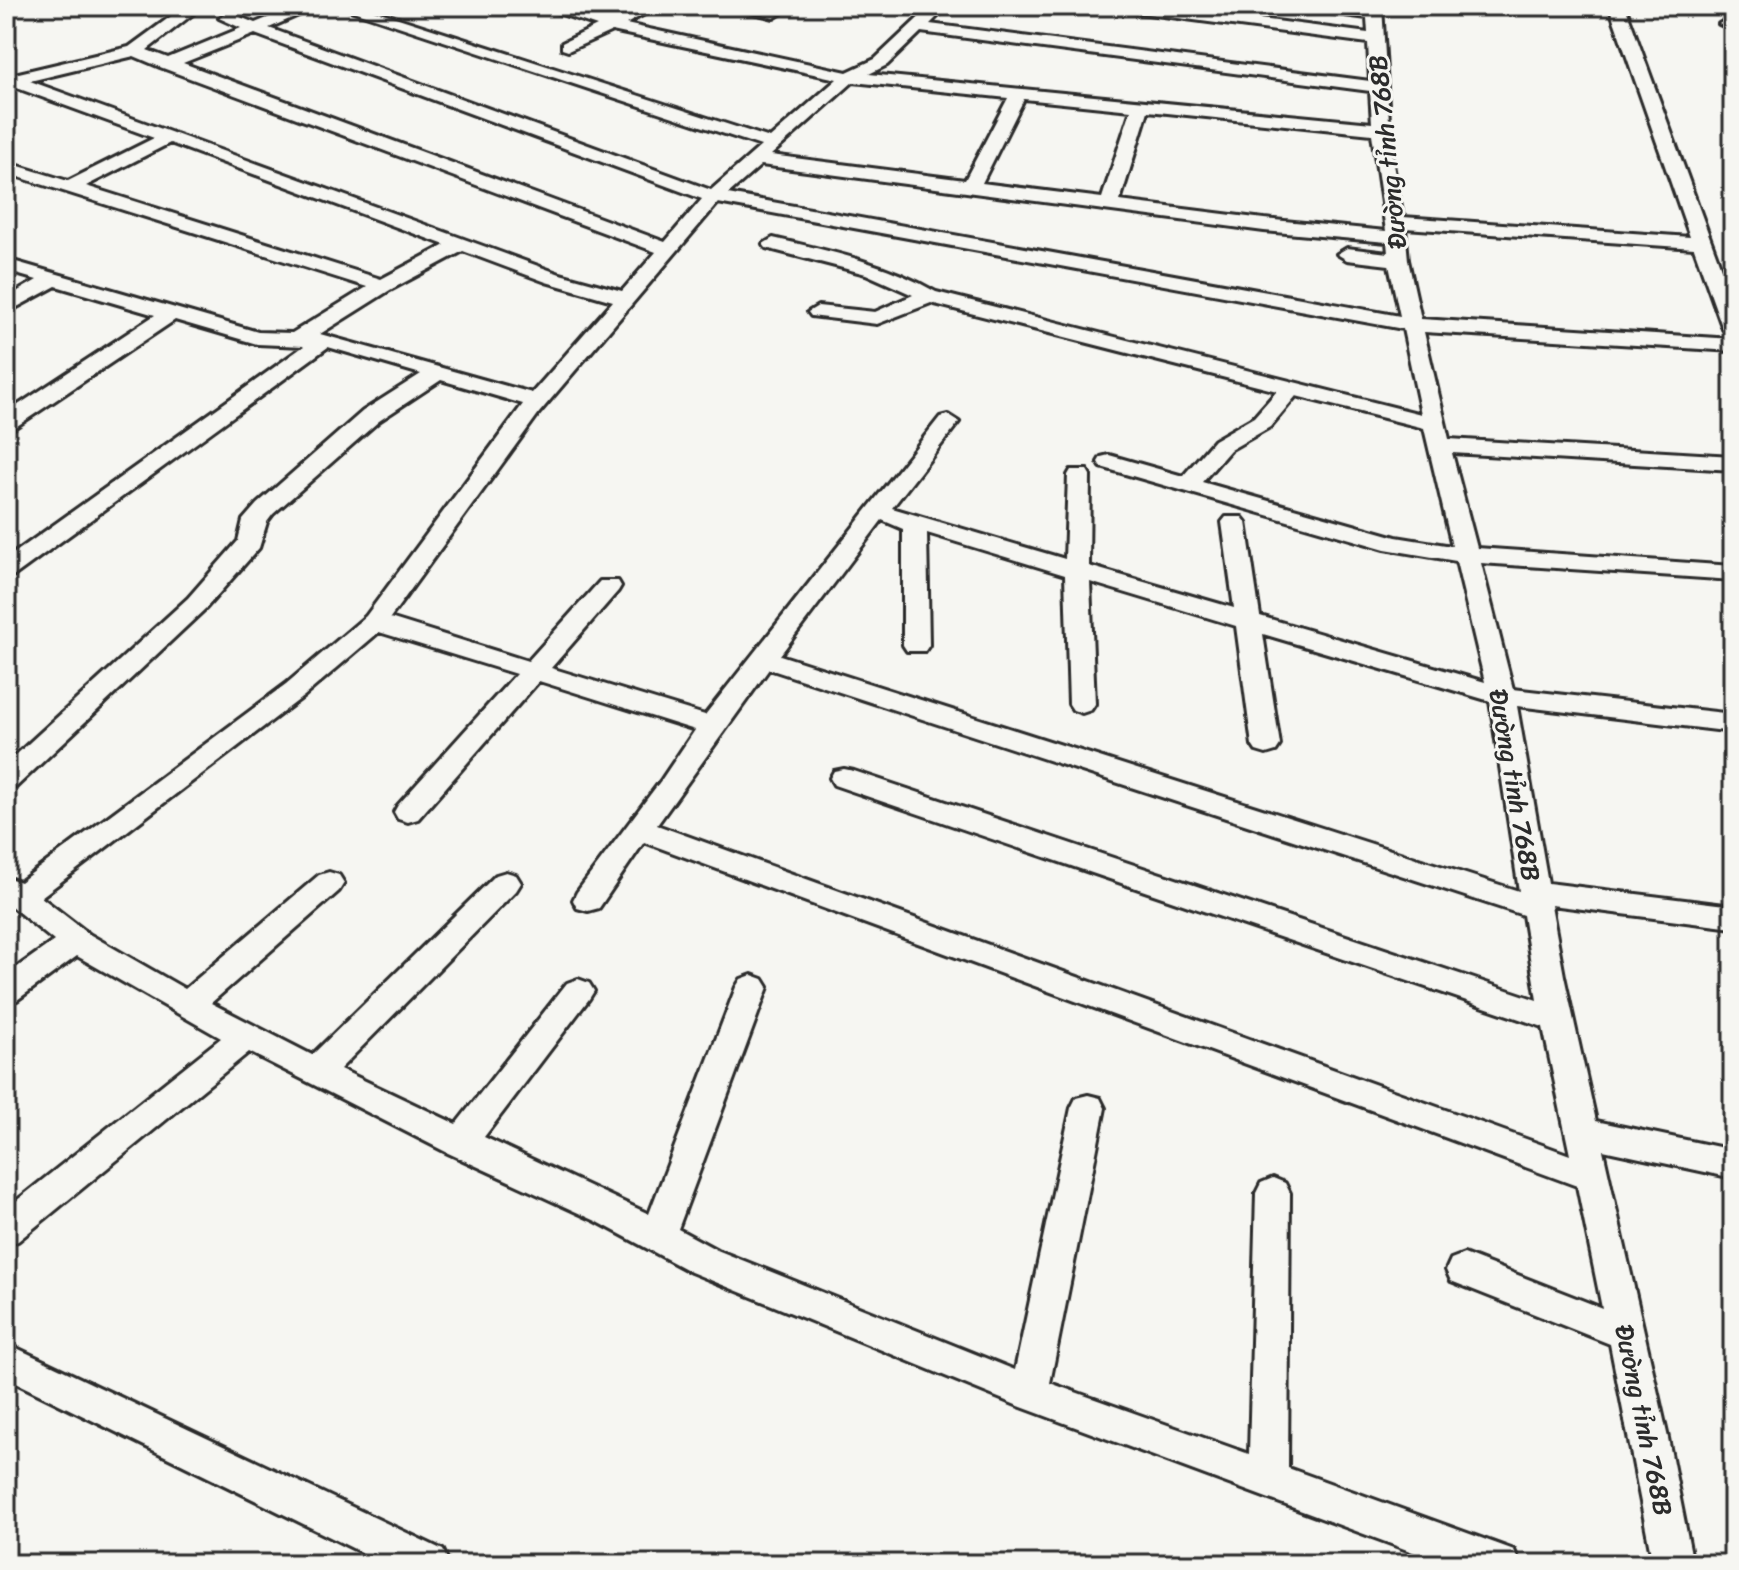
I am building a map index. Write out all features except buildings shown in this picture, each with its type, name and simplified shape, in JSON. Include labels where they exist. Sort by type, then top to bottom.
[{"type":"street","points":[[10,80],[135,51],[195,6]]},
{"type":"street","points":[[251,6],[227,18],[714,197],[1413,325],[1733,345]]},
{"type":"street","points":[[166,64],[311,6]]},
{"type":"street","points":[[346,6],[766,152],[971,187],[1396,239],[1701,243]]},
{"type":"street","points":[[545,6],[613,26],[849,77],[1379,129]]},
{"type":"street","points":[[568,46],[651,6]]},
{"type":"street","points":[[742,6],[774,13]]},
{"type":"street","points":[[940,6],[881,62],[849,77],[714,197],[537,401],[375,622],[295,690],[14,892],[75,941],[316,1072],[460,1143],[659,1234],[704,1261],[1029,1393],[1500,1564]]},
{"type":"street","points":[[1125,6],[1374,20]]},
{"type":"street","points":[[1315,6],[1374,20]]},
{"type":"street","points":[[1617,6],[1733,329]]},
{"type":"street","name":"Đường tỉnh 768B","points":[[1374,20],[1379,129],[1396,239],[1436,434],[1502,696],[1557,1019],[1627,1334],[1673,1564]]},
{"type":"street","points":[[917,27],[1378,87]]},
{"type":"street","points":[[135,51],[668,250]]},
{"type":"street","points":[[10,80],[553,278],[626,298]]},
{"type":"street","points":[[971,187],[1018,94]]},
{"type":"street","points":[[1109,205],[1141,106]]},
{"type":"street","points":[[70,187],[167,138]]},
{"type":"street","points":[[6,167],[383,286]]},
{"type":"street","points":[[1347,254],[1396,239]]},
{"type":"street","points":[[298,338],[383,286],[462,244]]},
{"type":"street","points":[[773,244],[873,268],[903,280],[929,296],[1291,388],[1436,434],[1733,463]]},
{"type":"street","points":[[6,265],[257,338],[325,340],[537,401]]},
{"type":"street","points":[[6,307],[53,279]]},
{"type":"street","points":[[818,312],[877,318],[929,296]]},
{"type":"street","points":[[6,423],[172,313]]},
{"type":"street","points":[[6,570],[325,340]]},
{"type":"street","points":[[6,780],[197,603],[250,543],[255,520],[265,509],[371,416],[436,374]]},
{"type":"street","points":[[1188,484],[1222,445],[1262,422],[1291,388]]},
{"type":"street","points":[[588,900],[672,786],[711,726],[948,422]]},
{"type":"street","points":[[1109,462],[1394,544],[1467,555],[1733,573]]},
{"type":"street","points":[[1079,475],[1077,570],[1082,704]]},
{"type":"street","points":[[877,511],[1502,696],[1733,723]]},
{"type":"street","points":[[910,520],[915,529],[916,645]]},
{"type":"street","points":[[1234,522],[1266,745]]},
{"type":"street","points":[[408,812],[609,586]]},
{"type":"street","points":[[375,622],[711,726]]},
{"type":"street","points":[[763,658],[1535,900],[1733,917]]},
{"type":"street","points":[[844,778],[1557,1019]]},
{"type":"street","points":[[638,829],[1592,1177]]},
{"type":"street","points":[[189,1004],[329,883]]},
{"type":"street","points":[[316,1072],[506,883]]},
{"type":"street","points":[[6,992],[75,941]]},
{"type":"street","points":[[659,1234],[752,987]]},
{"type":"street","points":[[460,1143],[578,991]]},
{"type":"street","points":[[6,1230],[247,1035]]},
{"type":"street","points":[[1029,1393],[1088,1108]]},
{"type":"street","points":[[1582,1132],[1733,1164]]},
{"type":"street","points":[[1268,1481],[1273,1193]]},
{"type":"street","points":[[1464,1270],[1627,1334]]},
{"type":"street","points":[[6,1360],[429,1564]]}]
